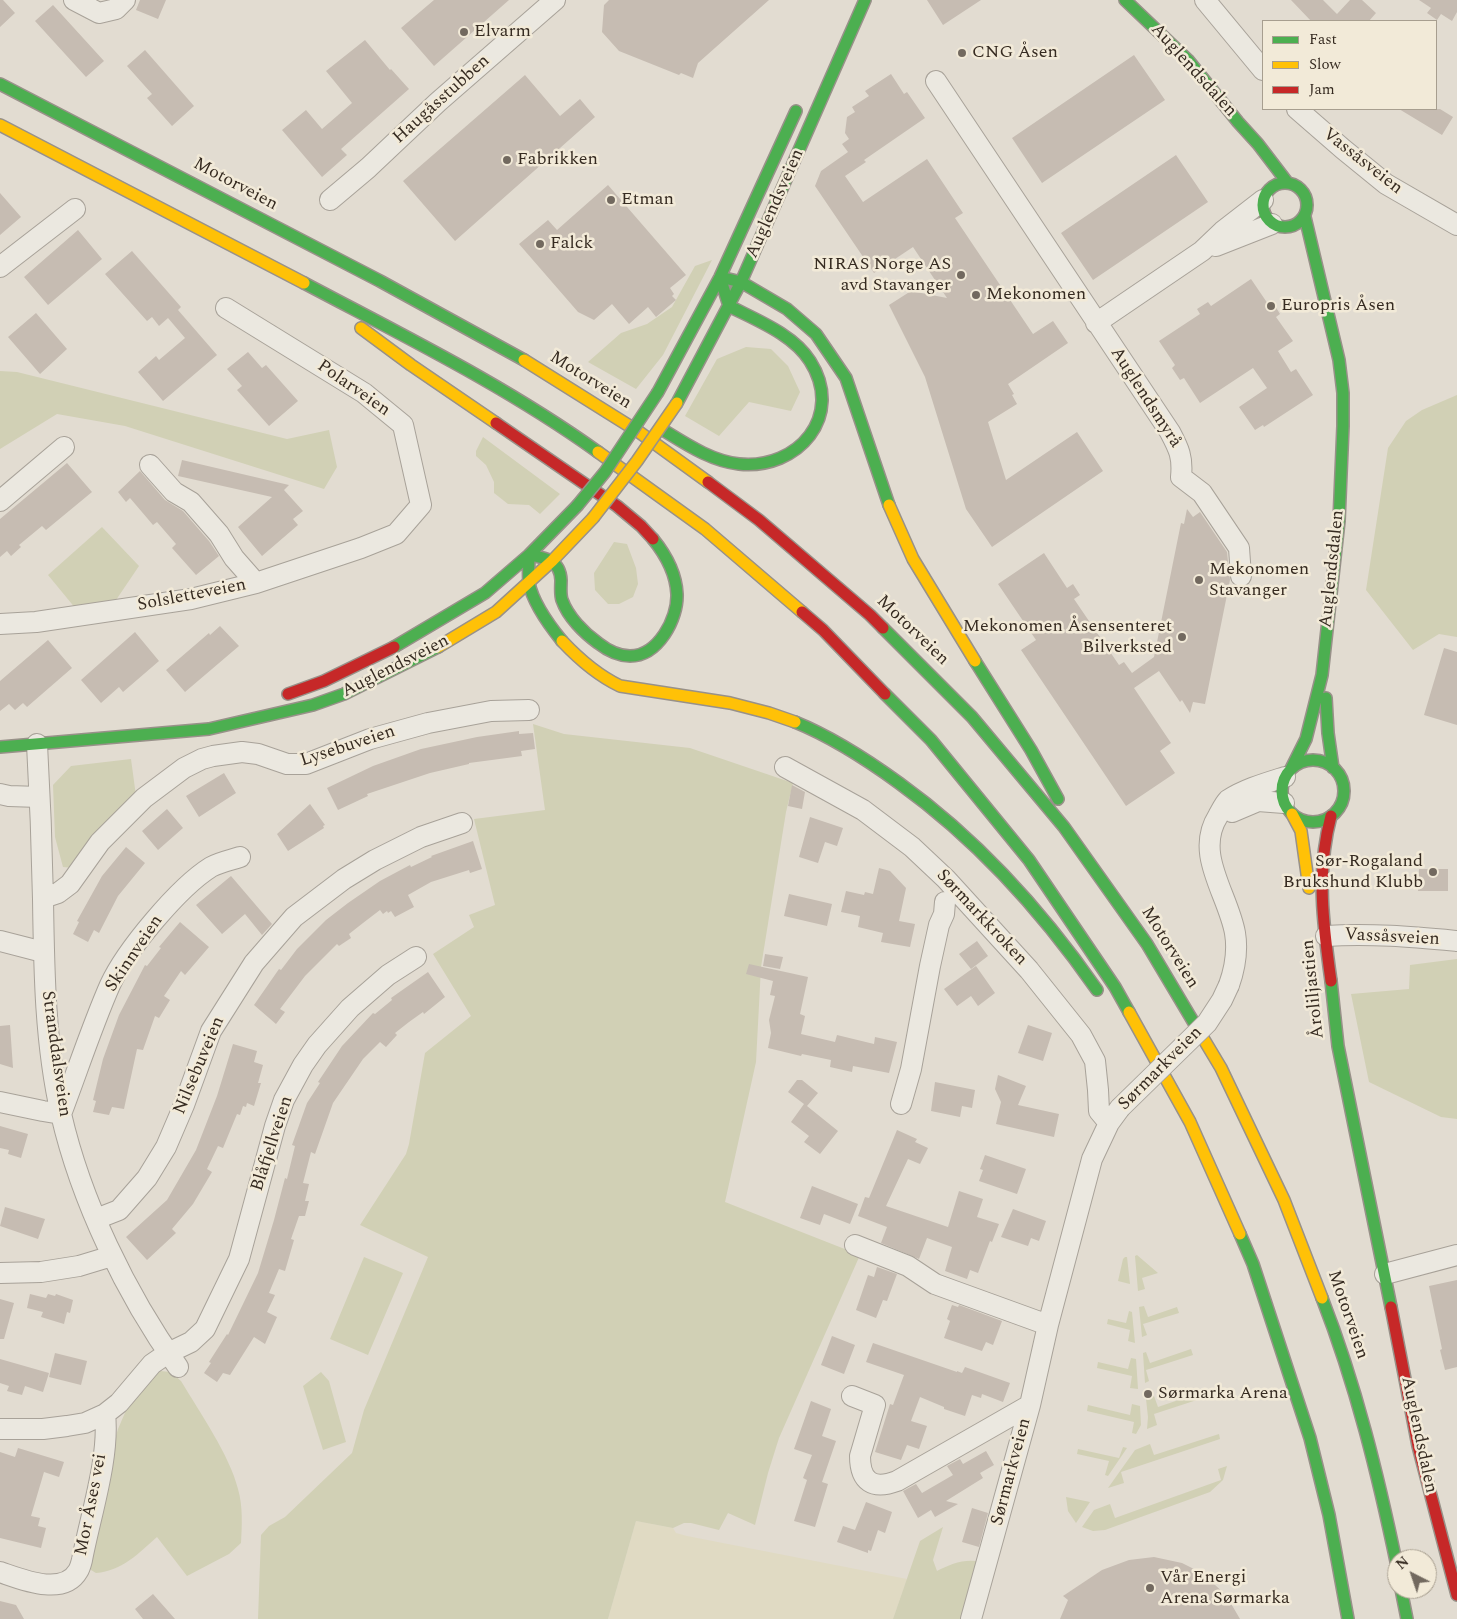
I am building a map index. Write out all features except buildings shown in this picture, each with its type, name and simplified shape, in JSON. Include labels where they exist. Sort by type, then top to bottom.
[{"type":"main road","name":"Auglendsveien","points":[[0,747],[209,729],[313,705],[344,694],[407,664],[496,612],[552,561],[593,518],[642,455],[677,403],[741,282],[865,0]]},
{"type":"main road","name":"Auglendsdalen","points":[[1125,0],[1188,60],[1287,182]]},
{"type":"main road","name":"Motorveien","points":[[0,84],[410,297],[600,407],[662,448],[746,508],[838,585],[916,658],[958,702],[1037,792],[1094,866],[1152,951],[1209,1047],[1258,1141],[1315,1275],[1339,1343],[1380,1484],[1393,1549]]},
{"type":"main road","name":"Auglendsveien","points":[[276,698],[324,681],[396,646],[485,593],[529,555],[577,506],[605,472],[658,392],[720,277],[800,103]]},
{"type":"main road","name":"Auglendsdalen","points":[[1238,122],[1257,160]]},
{"type":"main road","points":[[0,125],[297,278],[472,373],[577,438],[641,482],[720,541],[787,597],[841,647],[924,732],[1000,820],[1064,908],[1135,1018],[1175,1090],[1197,1136],[1240,1230],[1260,1281],[1300,1402],[1327,1503],[1348,1619]]},
{"type":"main road","points":[[1261,177],[1265,197],[1264,214],[1294,241]]},
{"type":"main road","points":[[1265,197],[1272,187],[1279,183],[1287,182],[1301,188],[1306,194],[1308,210],[1300,223],[1293,226],[1279,226]]},
{"type":"main road","points":[[1305,217],[1322,291]]},
{"type":"main road","points":[[1304,256],[1322,291]]},
{"type":"main road","points":[[720,277],[741,282],[777,302],[816,334],[836,362],[846,378],[855,401],[890,507],[913,559],[946,615],[1032,750],[1094,866]]},
{"type":"main road","points":[[633,410],[680,440],[716,459],[739,465],[770,464],[788,457],[802,446],[813,431],[822,398],[817,372],[805,355],[788,340],[729,306],[720,277]]},
{"type":"main road","points":[[297,278],[403,360],[616,506],[643,528],[662,550],[673,570],[677,593],[674,617],[670,626],[657,642],[630,657],[618,654],[597,643],[578,626],[569,614],[562,599],[559,569],[552,561],[529,555],[529,582],[546,620],[556,636],[572,653],[619,686],[714,699],[767,711],[797,722],[831,739],[898,782],[968,840],[1016,887],[1084,969],[1104,1000]]},
{"type":"main road","name":"Auglendsdalen","points":[[1321,693],[1339,521],[1343,426],[1343,393],[1339,360],[1322,291]]},
{"type":"main road","points":[[492,343],[538,355]]},
{"type":"main road","points":[[1321,693],[1328,747],[1334,768],[1340,776],[1344,787],[1343,798],[1339,808],[1322,821],[1312,822],[1301,820],[1288,809],[1282,786],[1303,747],[1321,693]]},
{"type":"main road","name":"Auglendsveien","points":[[157,732],[216,716]]},
{"type":"main road","points":[[1288,773],[1301,762],[1312,760],[1323,762],[1334,768]]},
{"type":"main road","name":"Åroliljastien","points":[[1288,809],[1301,831],[1327,1018],[1338,1046]]},
{"type":"main road","name":"Åroliljastien","points":[[1331,816],[1322,861],[1322,896],[1338,1046]]},
{"type":"main road","name":"Auglendsdalen","points":[[1338,1046],[1418,1446],[1457,1596]]},
{"type":"main road","points":[[1143,1065],[1157,1086],[1197,1136]]},
{"type":"main road","points":[[1403,1599],[1407,1619]]},
{"type":"street","points":[[74,0],[99,13],[116,9],[125,0]]},
{"type":"street","name":"Haugåsstubben","points":[[330,200],[555,0]]},
{"type":"street","points":[[1206,0],[1262,69]]},
{"type":"street","name":"Auglendsmyrå","points":[[936,81],[1170,432],[1180,450],[1183,463],[1181,477],[1202,493],[1239,548],[1241,576]]},
{"type":"street","name":"Vassåsveien","points":[[1298,110],[1342,149],[1386,184],[1457,224]]},
{"type":"street","points":[[1096,323],[1202,251],[1223,231],[1265,197]]},
{"type":"street","points":[[0,267],[75,209]]},
{"type":"street","points":[[1202,251],[1279,226]]},
{"type":"street","name":"Polarveien","points":[[226,308],[364,393],[403,425],[421,505],[396,534],[362,548],[256,583]]},
{"type":"street","points":[[0,501],[64,447]]},
{"type":"street","name":"Solsletteveien","points":[[0,624],[36,622],[191,599],[256,583],[234,558],[219,534],[191,502],[174,492],[150,465]]},
{"type":"street","name":"Lysebuveien","points":[[43,898],[58,893],[70,884],[100,842],[144,798],[184,768],[202,759],[242,752],[258,754],[287,764],[306,764],[363,741],[428,723],[491,711],[529,710]]},
{"type":"street","name":"Stranddalsveien","points":[[37,744],[43,898],[43,952],[47,1016],[61,1114],[79,1173],[112,1256],[173,1360]]},
{"type":"street","name":"Sørmarkkroken","points":[[785,767],[849,801],[889,828],[946,878],[1055,1001],[1087,1045],[1095,1061],[1099,1111],[1114,1115]]},
{"type":"street","name":"Sørmarkveien","points":[[972,1619],[1030,1405],[1048,1325],[1092,1159],[1114,1115],[1207,1023],[1229,985],[1236,955],[1234,932],[1215,874],[1209,850],[1209,834],[1227,801],[1258,785],[1288,773]]},
{"type":"street","points":[[0,794],[39,797]]},
{"type":"street","points":[[1218,815],[1258,801],[1288,809]]},
{"type":"street","name":"Nilsebuveien","points":[[96,1219],[119,1210],[147,1178],[166,1147],[184,1105],[211,1031],[254,962],[275,938],[294,918],[344,879],[374,860],[421,837],[462,823]]},
{"type":"street","name":"Skinnveien","points":[[61,1114],[111,983],[140,939],[156,919],[188,886],[212,867],[240,857]]},
{"type":"street","points":[[901,1104],[909,1078],[930,966],[939,925],[944,914],[945,902]]},
{"type":"street","name":"Vassåsveien","points":[[1326,936],[1354,934],[1384,935],[1457,941]]},
{"type":"street","points":[[0,941],[43,952]]},
{"type":"street","name":"Blåfjellveien","points":[[0,1429],[43,1429],[67,1426],[85,1423],[105,1414],[119,1403],[152,1364],[173,1360],[205,1329],[239,1259],[274,1126],[284,1100],[303,1065],[316,1045],[350,1008],[388,975],[416,957]]},
{"type":"street","points":[[0,1102],[43,1112],[61,1114]]},
{"type":"street","points":[[855,1245],[908,1266],[935,1284],[1048,1325]]},
{"type":"street","points":[[1385,1274],[1457,1255]]},
{"type":"street","points":[[0,1272],[41,1272],[79,1266],[112,1256]]},
{"type":"street","points":[[852,1396],[875,1405],[860,1456],[860,1463],[864,1478],[869,1482],[884,1485],[897,1481],[1030,1405]]},
{"type":"street","name":"Mor Åses vei","points":[[0,1572],[49,1585],[64,1583],[78,1572],[103,1456],[106,1435],[105,1414]]},
{"type":"shaded area","points":[[636,1521],[673,1528],[676,1533],[687,1536],[907,1579],[893,1619],[608,1619]]},
{"type":"green space","points":[[712,260],[663,355],[636,389],[588,362],[621,333],[647,324],[672,307],[695,266]]},
{"type":"green space","points":[[746,347],[771,349],[788,366],[800,392],[791,411],[749,402],[719,436],[685,416],[717,359]]},
{"type":"green space","points":[[0,371],[17,372],[287,439],[329,430],[337,467],[324,489],[125,426],[57,414],[0,449]]},
{"type":"green space","points":[[1457,395],[1457,637],[1439,634],[1413,650],[1366,590],[1388,448],[1406,421],[1422,410]]},
{"type":"green space","points":[[483,437],[560,494],[540,514],[529,505],[508,504],[494,493],[494,482],[486,465],[476,456],[476,451]]},
{"type":"green space","points":[[102,527],[139,566],[114,603],[76,609],[48,575]]},
{"type":"green space","points":[[614,542],[627,544],[636,568],[638,584],[633,597],[619,604],[608,604],[595,590],[594,573]]},
{"type":"green space","points":[[533,724],[564,734],[690,748],[793,783],[786,812],[761,967],[756,1062],[725,1202],[860,1255],[779,1438],[755,1525],[728,1513],[719,1530],[691,1523],[684,1523],[673,1528],[636,1521],[608,1619],[258,1619],[261,1535],[269,1526],[285,1517],[352,1453],[364,1410],[428,1257],[360,1225],[406,1154],[425,1053],[471,1016],[433,954],[474,927],[469,915],[495,905],[474,819],[545,810]]},
{"type":"green space","points":[[131,759],[136,796],[73,868],[63,867],[55,837],[53,785],[71,766]]},
{"type":"green space","points":[[1457,959],[1457,1119],[1441,1117],[1369,1082],[1351,994],[1409,989],[1410,965]]},
{"type":"green space","points":[[1137,1255],[1158,1273],[1142,1278],[1145,1289],[1138,1291],[1135,1256]]},
{"type":"green space","points":[[364,1257],[403,1273],[368,1355],[330,1339]]},
{"type":"green space","points":[[1125,1257],[1127,1257],[1130,1284],[1118,1281]]},
{"type":"green space","points":[[1144,1306],[1148,1317],[1177,1307],[1179,1313],[1143,1324],[1147,1335],[1142,1337],[1139,1307]]},
{"type":"green space","points":[[1129,1311],[1132,1312],[1135,1343],[1128,1341],[1130,1330],[1107,1324],[1108,1319],[1126,1323]]},
{"type":"green space","points":[[1191,1349],[1193,1355],[1146,1370],[1149,1381],[1145,1383],[1143,1353],[1146,1352],[1150,1363]]},
{"type":"green space","points":[[1131,1358],[1136,1359],[1138,1389],[1130,1388],[1132,1376],[1097,1368],[1098,1362],[1128,1369]]},
{"type":"green space","points":[[160,1371],[171,1372],[181,1381],[228,1462],[241,1502],[241,1543],[229,1554],[187,1576],[157,1537],[137,1555],[122,1565],[105,1572],[96,1573],[89,1566],[112,1449],[118,1429],[127,1408],[155,1374]]},
{"type":"green space","points":[[321,1372],[329,1381],[346,1442],[323,1450],[303,1386]]},
{"type":"green space","points":[[1205,1391],[1206,1397],[1154,1414],[1157,1425],[1147,1429],[1146,1399],[1154,1396],[1158,1407]]},
{"type":"green space","points":[[1132,1404],[1140,1406],[1141,1425],[1136,1434],[1132,1433],[1134,1422],[1087,1411],[1088,1405],[1130,1415]]},
{"type":"green space","points":[[1219,1434],[1220,1439],[1121,1472],[1124,1483],[1108,1488],[1135,1450],[1150,1444],[1154,1455]]},
{"type":"green space","points":[[1123,1447],[1127,1448],[1108,1476],[1105,1475],[1109,1461],[1077,1454],[1078,1449],[1119,1458]]},
{"type":"green space","points":[[1227,1466],[1223,1480],[1210,1492],[1105,1530],[1093,1531],[1082,1527],[1094,1510],[1110,1504],[1115,1518],[1221,1480],[1218,1469]]},
{"type":"green space","points":[[1066,1497],[1090,1502],[1076,1523],[1068,1511]]},
{"type":"green space","points":[[943,1527],[933,1560],[937,1571],[958,1562],[981,1562],[965,1619],[893,1619],[920,1541]]},
{"type":"traffic: fast","points":[[677,403],[741,282],[865,0]]},
{"type":"traffic: fast","points":[[1125,0],[1188,60],[1287,182]]},
{"type":"traffic: fast","points":[[0,84],[380,281],[524,360]]},
{"type":"traffic: fast","points":[[658,392],[720,277],[796,111]]},
{"type":"traffic: fast","points":[[1289,183],[1298,186],[1304,192],[1307,205],[1306,214],[1298,224],[1281,227],[1272,224],[1266,218],[1263,201],[1266,192],[1272,186],[1289,183]]},
{"type":"traffic: fast","points":[[1291,769],[1306,739],[1322,675],[1339,521],[1343,426],[1343,393],[1339,360],[1305,217]]},
{"type":"traffic: fast","points":[[720,277],[741,282],[787,309],[816,334],[846,378],[889,505]]},
{"type":"traffic: fast","points":[[663,430],[709,456],[739,464],[760,464],[780,458],[797,449],[810,435],[818,419],[822,401],[819,381],[810,361],[803,351],[784,335],[729,306],[720,277]]},
{"type":"traffic: fast","points":[[304,283],[491,383],[598,452]]},
{"type":"traffic: fast","points":[[577,506],[605,472],[658,392]]},
{"type":"traffic: fast","points":[[394,647],[485,593],[529,555],[577,506]]},
{"type":"traffic: fast","points":[[562,641],[542,614],[531,591],[529,583],[529,555],[551,561],[558,568],[562,600],[572,618],[582,629],[609,650],[630,656],[649,650],[657,643],[670,625],[676,604],[677,594],[672,572],[662,551],[653,539]]},
{"type":"traffic: fast","points":[[883,628],[972,717],[1064,827],[1147,944],[1197,1028]]},
{"type":"traffic: fast","points":[[0,747],[209,729],[313,705],[344,694],[438,647]]},
{"type":"traffic: fast","points":[[975,661],[1031,750],[1058,799]]},
{"type":"traffic: fast","points":[[885,694],[931,740],[1029,860],[1115,987],[1129,1012]]},
{"type":"traffic: fast","points":[[1326,698],[1333,768]]},
{"type":"traffic: fast","points":[[795,722],[848,749],[874,765],[956,828],[1007,878],[1031,905],[1054,932],[1097,990]]},
{"type":"traffic: fast","points":[[1313,760],[1330,765],[1335,769],[1339,774],[1344,791],[1339,808],[1335,813],[1330,817],[1313,822],[1296,817],[1291,813],[1287,808],[1282,791],[1287,774],[1291,769],[1296,765],[1313,760]]},
{"type":"traffic: fast","points":[[1331,981],[1338,1046],[1391,1307]]},
{"type":"traffic: fast","points":[[1240,1234],[1253,1264],[1310,1438],[1329,1515],[1348,1619]]},
{"type":"traffic: fast","points":[[1322,1298],[1356,1397],[1393,1549]]},
{"type":"traffic: fast","points":[[1403,1599],[1407,1619]]},
{"type":"traffic: slow","points":[[0,125],[304,283]]},
{"type":"traffic: slow","points":[[361,328],[496,423]]},
{"type":"traffic: slow","points":[[524,360],[639,432],[708,482]]},
{"type":"traffic: slow","points":[[593,518],[637,461],[677,403]]},
{"type":"traffic: slow","points":[[598,452],[705,529],[802,612]]},
{"type":"traffic: slow","points":[[889,505],[913,559],[975,661]]},
{"type":"traffic: slow","points":[[438,647],[496,612],[552,561],[593,518]]},
{"type":"traffic: slow","points":[[562,641],[589,666],[620,686],[730,703],[795,722]]},
{"type":"traffic: slow","points":[[1292,814],[1301,831],[1309,888]]},
{"type":"traffic: slow","points":[[1129,1012],[1190,1122],[1240,1234]]},
{"type":"traffic: slow","points":[[1197,1028],[1221,1068],[1284,1200],[1322,1298]]},
{"type":"traffic: jam","points":[[496,423],[617,506],[653,539]]},
{"type":"traffic: jam","points":[[708,482],[759,520],[883,628]]},
{"type":"traffic: jam","points":[[802,612],[823,630],[885,694]]},
{"type":"traffic: jam","points":[[288,694],[324,681],[394,647]]},
{"type":"traffic: jam","points":[[1331,816],[1326,837],[1322,898],[1331,981]]},
{"type":"traffic: jam","points":[[1391,1307],[1418,1446],[1457,1595]]},
{"type":"place","name":"Elvarm","points":[[464,32]]},
{"type":"place","name":"CNG Åsen","points":[[962,53]]},
{"type":"place","name":"Fabrikken","points":[[507,160]]},
{"type":"place","name":"Etman","points":[[611,200]]},
{"type":"place","name":"Falck","points":[[540,244]]},
{"type":"place","name":"NIRAS Norge AS avd Stavanger","points":[[961,275]]},
{"type":"place","name":"Mekonomen","points":[[976,295]]},
{"type":"place","name":"Europris Åsen","points":[[1271,306]]},
{"type":"place","name":"Mekonomen Stavanger","points":[[1199,580]]},
{"type":"place","name":"Mekonomen Åsensenteret Bilverksted","points":[[1182,637]]},
{"type":"place","name":"Sør-Rogaland Brukshund Klubb","points":[[1433,872]]},
{"type":"place","name":"Sørmarka Arena","points":[[1148,1394]]},
{"type":"place","name":"Vår Energi Arena Sørmarka","points":[[1150,1588]]}]
